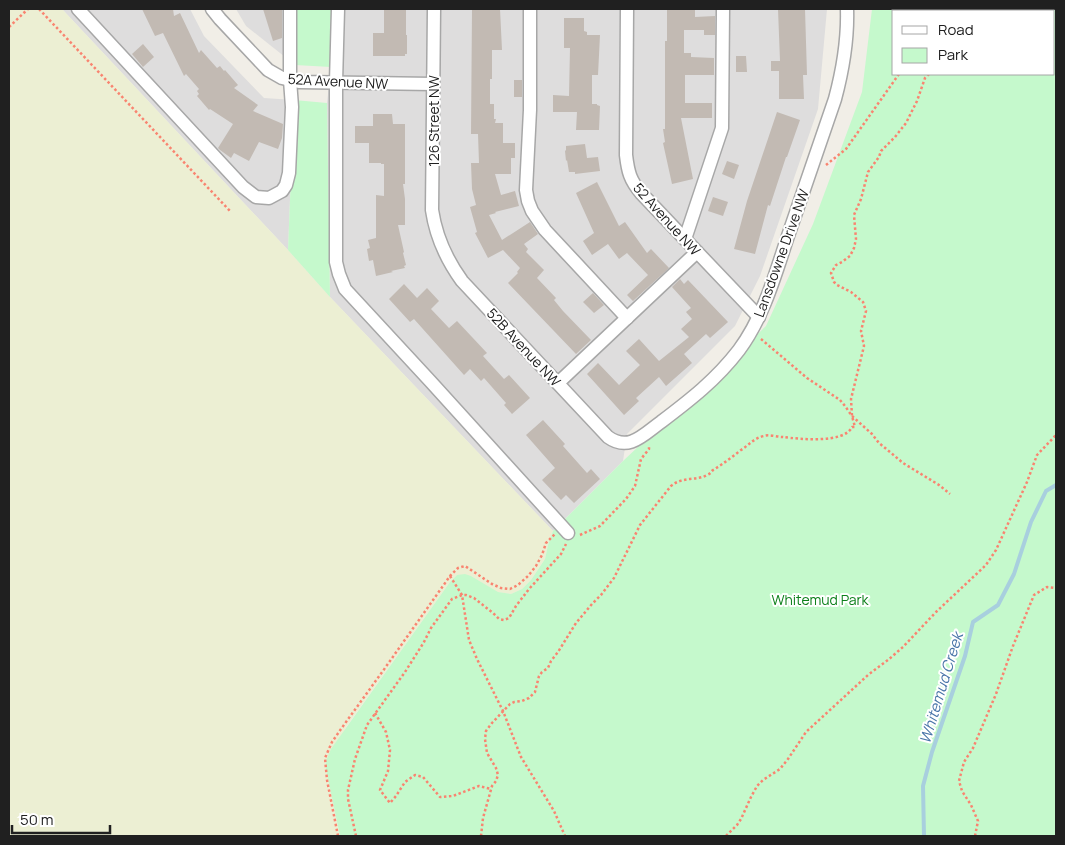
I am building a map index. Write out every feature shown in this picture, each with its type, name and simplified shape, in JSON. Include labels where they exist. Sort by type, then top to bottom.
[{"type":"street","points":[[78,9],[243,187],[256,197],[269,198],[282,191],[286,185],[289,173],[292,107],[290,9]]},
{"type":"street","points":[[93,25],[94,9]]},
{"type":"street","name":"52A Avenue NW","points":[[212,9],[268,70],[282,78],[299,82],[433,84]]},
{"type":"street","points":[[338,9],[336,262],[345,289],[570,532]]},
{"type":"street","name":"126 Street NW","points":[[434,9],[432,210],[437,234]]},
{"type":"street","points":[[530,9],[530,110],[526,177],[528,201],[545,230],[627,318]]},
{"type":"street","name":"52 Avenue NW","points":[[627,9],[626,155],[628,172],[641,193],[759,317]]},
{"type":"street","points":[[685,239],[722,128],[723,9]]},
{"type":"street","name":"Lansdowne Drive NW","points":[[626,444],[648,431],[695,396],[714,379],[739,349],[759,317],[772,285],[835,99],[846,51],[847,9]]},
{"type":"street","name":"52B Avenue NW","points":[[437,234],[444,252],[462,281],[608,437],[614,442],[626,444]]},
{"type":"street","points":[[558,383],[697,252]]},
{"type":"path","points":[[9,27],[28,9]]},
{"type":"path","points":[[39,9],[230,211]]},
{"type":"path","points":[[808,177],[834,160],[846,149],[898,75]]},
{"type":"path","points":[[481,836],[483,818],[491,789],[498,775],[488,753],[485,739],[486,731],[510,704],[529,698],[535,692],[539,676],[548,668],[576,623],[614,578],[640,525],[671,486],[675,482],[707,476],[753,440],[765,435],[828,439],[838,437],[852,427],[855,427],[851,399],[864,346],[861,331],[866,311],[863,302],[834,282],[831,273],[836,265],[850,256],[854,248],[856,239],[854,214],[861,198],[868,172],[882,151],[906,123],[928,75]]},
{"type":"path","points":[[751,331],[807,378],[840,400],[852,416],[879,443],[914,470],[926,476],[950,494]]},
{"type":"path","points":[[338,836],[327,780],[326,765],[326,758],[332,742],[450,576],[458,568],[464,566],[492,584],[510,589],[518,585],[536,566],[546,543],[570,532],[582,534],[600,526],[626,499],[635,486],[641,459],[648,449],[648,431]]},
{"type":"path","points":[[726,836],[739,822],[757,786],[780,769],[806,732],[868,675],[903,647],[936,612],[986,565],[996,550],[1027,482],[1037,455],[1056,435]]},
{"type":"path","points":[[561,554],[570,532]]},
{"type":"path","points":[[356,836],[348,799],[348,790],[355,759],[367,725],[405,672],[431,628],[452,599],[462,595],[474,598],[499,619],[509,618],[529,589],[567,547]]},
{"type":"path","points":[[450,576],[462,595],[469,640],[477,659],[503,711],[521,757],[554,811],[565,836]]},
{"type":"path","points":[[976,836],[978,821],[962,791],[959,781],[964,762],[996,694],[1034,595],[1047,587],[1056,588]]},
{"type":"path","points":[[375,713],[386,732],[390,750],[388,771],[380,790],[390,802],[405,782],[415,775],[423,777],[440,797],[453,796],[479,786],[491,789]]},
{"type":"shaded area","points":[[62,9],[190,9],[204,36],[264,98],[294,100],[288,250]]},
{"type":"shaded area","points":[[236,9],[295,9],[295,65],[246,26]]},
{"type":"shaded area","points":[[332,9],[827,9],[818,109],[760,276],[735,326],[627,434],[623,461],[553,531],[330,297],[327,103],[331,67]]},
{"type":"green space","points":[[9,9],[62,9],[330,297],[553,531],[545,559],[531,580],[522,589],[511,594],[497,592],[471,576],[457,575],[450,582],[346,727],[326,769],[340,836],[9,836]]},
{"type":"green space","points":[[295,9],[332,9],[331,67],[295,65]]},
{"type":"green space","name":"Whitemud Park","points":[[872,9],[1056,9],[1056,836],[340,836],[326,769],[326,761],[331,749],[450,582],[457,575],[465,574],[498,592],[511,594],[522,589],[531,580],[545,559],[553,531],[623,461],[766,326],[813,224],[862,92]]},
{"type":"green space","points":[[294,100],[327,103],[330,297],[288,250]]},
{"type":"building","points":[[142,9],[173,9],[174,16],[180,13],[199,53],[201,50],[217,68],[220,66],[225,70],[238,85],[234,88],[258,105],[253,111],[283,124],[282,138],[278,149],[259,142],[249,161],[234,153],[231,158],[218,148],[233,124],[209,110],[197,96],[199,89],[186,74],[184,76],[163,33],[155,36]]},
{"type":"building","points":[[263,9],[282,9],[282,38],[273,41]]},
{"type":"building","points":[[384,9],[406,9],[407,54],[405,56],[373,56],[373,33],[384,33]]},
{"type":"building","points":[[472,9],[500,9],[502,50],[492,50],[490,104],[494,104],[495,123],[503,123],[503,143],[515,143],[515,158],[511,158],[511,174],[495,174],[501,195],[515,191],[519,206],[489,215],[502,240],[530,222],[538,234],[524,244],[528,249],[526,252],[544,270],[537,278],[556,298],[554,300],[563,311],[591,340],[576,354],[508,283],[518,273],[520,268],[503,250],[488,258],[475,233],[477,232],[470,207],[476,205],[472,189],[471,163],[479,163],[478,134],[471,134]]},
{"type":"building","points":[[667,9],[695,9],[695,17],[715,16],[715,35],[704,35],[704,30],[684,30],[684,53],[691,53],[691,57],[714,58],[714,75],[685,75],[685,103],[712,103],[712,118],[681,118],[693,179],[672,184],[663,143],[665,142],[663,129],[665,129]]},
{"type":"building","points":[[778,9],[805,9],[807,75],[803,75],[804,99],[779,99],[779,71],[771,71],[771,61],[780,61]]},
{"type":"building","points":[[564,18],[584,18],[584,31],[587,32],[587,35],[600,35],[598,75],[592,75],[592,104],[600,106],[599,130],[576,130],[577,112],[553,112],[553,95],[569,96],[570,48],[564,48]]},
{"type":"building","points":[[143,44],[154,57],[143,67],[132,54]]},
{"type":"building","points":[[736,56],[746,56],[747,72],[736,72]]},
{"type":"building","points":[[514,80],[522,80],[522,97],[514,97]]},
{"type":"building","points":[[777,112],[800,120],[770,206],[768,205],[755,254],[734,249],[747,201]]},
{"type":"building","points":[[373,114],[392,114],[393,124],[405,124],[405,184],[403,184],[405,225],[398,225],[406,265],[404,266],[405,268],[376,276],[373,260],[369,261],[367,249],[370,248],[368,240],[376,238],[376,195],[384,196],[384,164],[369,163],[369,143],[355,143],[355,126],[373,126]]},
{"type":"building","points":[[585,144],[587,158],[598,157],[600,171],[575,174],[575,172],[569,172],[566,161],[566,146]]},
{"type":"building","points":[[727,161],[739,165],[734,179],[722,174]]},
{"type":"building","points":[[597,182],[619,226],[625,222],[647,253],[651,249],[669,268],[633,301],[627,295],[648,275],[627,253],[619,259],[608,244],[592,255],[583,241],[594,233],[576,193]]},
{"type":"building","points":[[713,197],[728,202],[723,216],[708,211]]},
{"type":"building","points":[[680,279],[684,284],[688,280],[728,322],[710,338],[706,334],[684,354],[692,363],[666,386],[659,377],[636,398],[639,401],[624,415],[587,374],[598,363],[619,385],[640,365],[626,351],[639,339],[659,361],[689,337],[681,329],[692,319],[686,312],[691,308],[672,287]]},
{"type":"building","points":[[404,284],[417,298],[427,288],[439,301],[431,309],[449,328],[457,321],[487,353],[483,356],[504,379],[509,375],[530,398],[512,414],[504,405],[506,403],[484,378],[481,381],[470,369],[464,375],[414,319],[410,322],[389,299]]},
{"type":"building","points":[[593,293],[604,305],[594,313],[583,302]]},
{"type":"building","points":[[543,420],[565,444],[563,446],[587,473],[591,469],[600,479],[574,503],[566,495],[561,500],[542,480],[555,468],[526,435]]},
{"type":"waterway","name":"Whitemud Creek","points":[[924,836],[923,786],[932,752],[965,656],[973,622],[998,605],[1014,574],[1031,522],[1046,491],[1056,485]]}]
